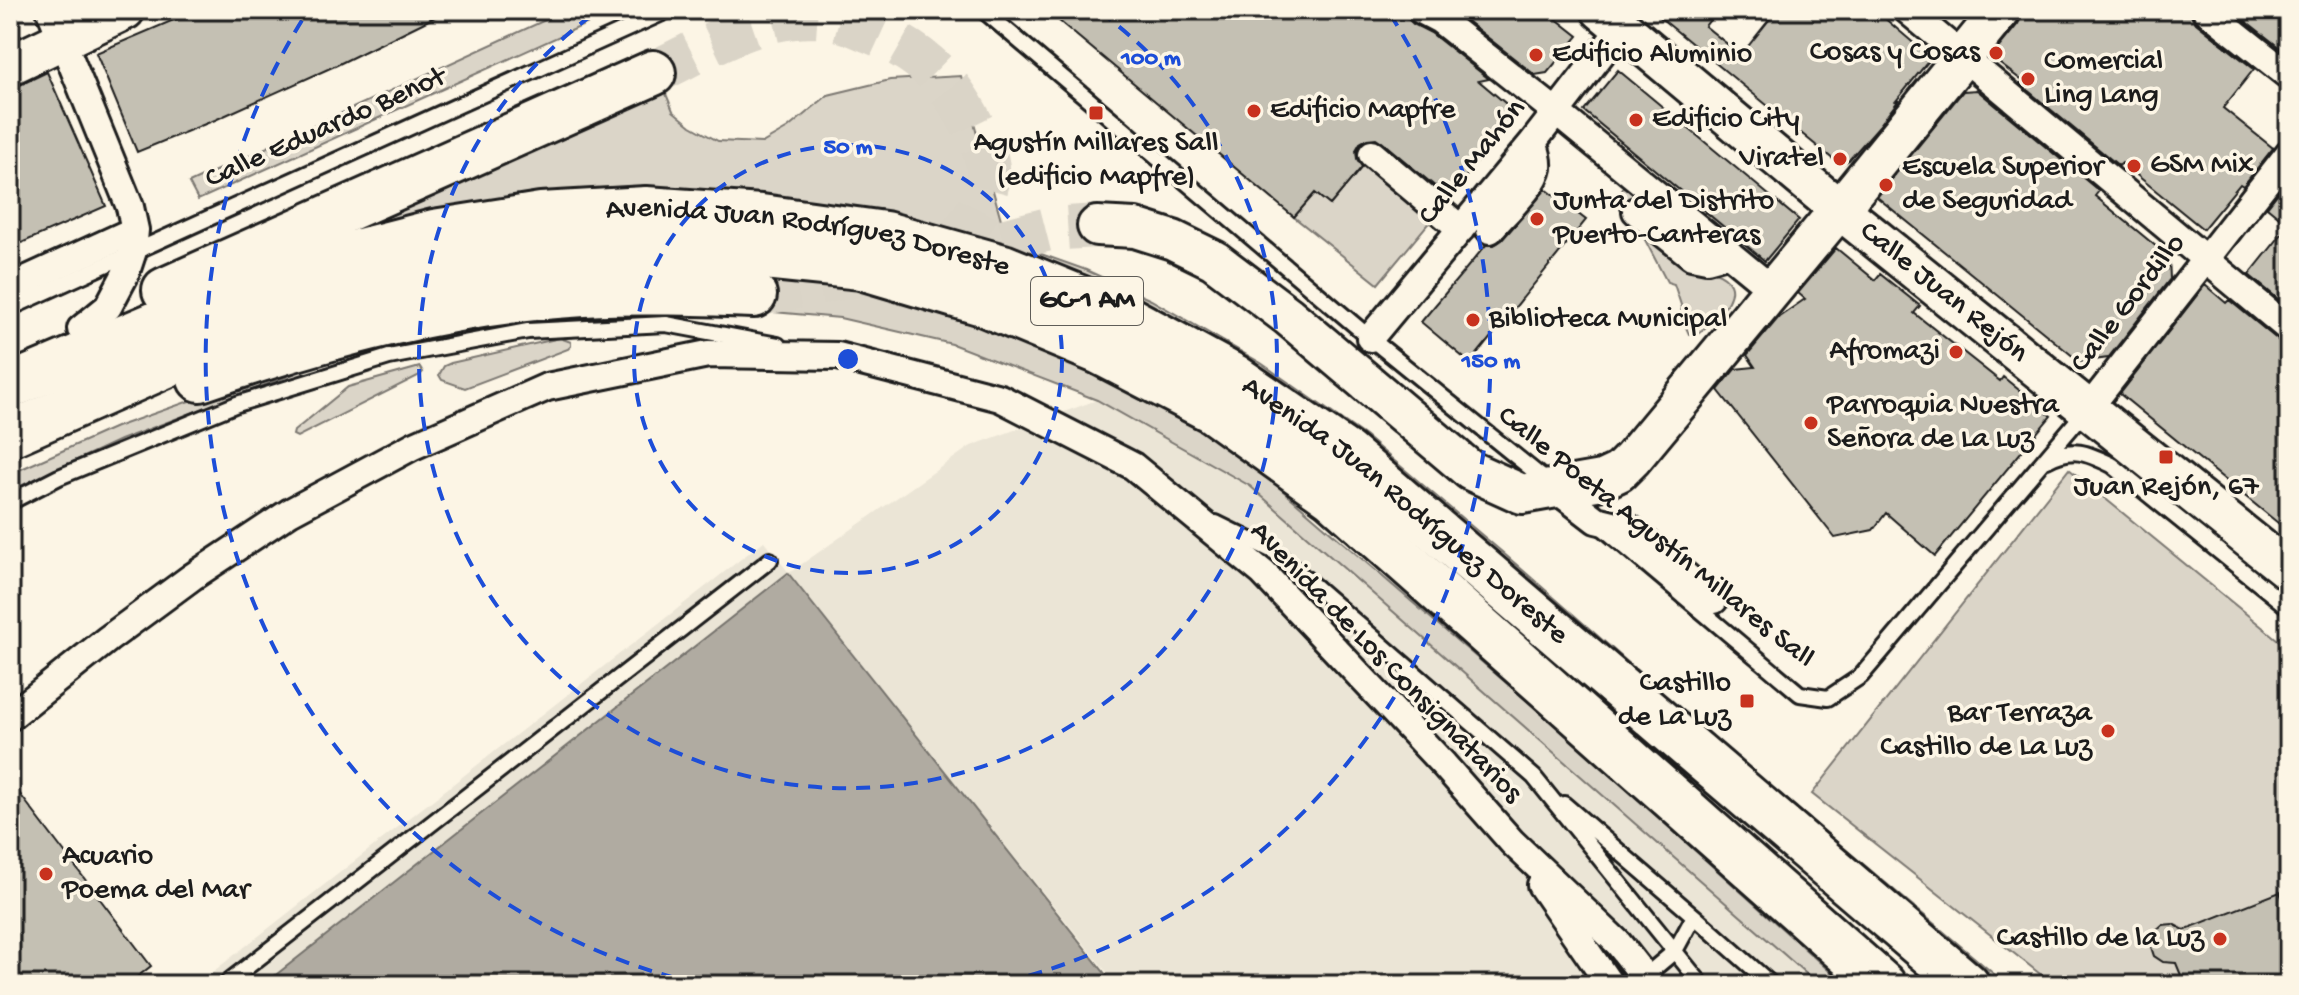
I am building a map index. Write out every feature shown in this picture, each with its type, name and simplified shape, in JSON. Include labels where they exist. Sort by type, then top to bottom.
[{"type":"highway","points":[[10,361],[653,73]]},
{"type":"highway","name":"Avenida Juan Rodríguez Doreste","points":[[10,386],[182,313],[310,264],[434,232],[541,215],[646,209],[761,217],[885,234],[1003,267],[1119,314],[1233,376],[1347,454],[1967,985]]},
{"type":"highway","name":"Avenida Juan Rodríguez Doreste","points":[[10,434],[211,346],[329,302],[444,273],[550,257],[650,251],[753,256],[861,267],[982,303],[1100,352],[1212,410],[1332,496],[1883,985]]},
{"type":"highway","points":[[10,459],[173,389],[235,367],[345,334],[436,313],[509,301],[582,294],[754,295]]},
{"type":"street","points":[[10,65],[56,25],[125,10]]},
{"type":"street","points":[[1421,10],[1440,20],[1556,112],[1772,289]]},
{"type":"street","points":[[1907,10],[2289,329]]},
{"type":"street","points":[[1097,226],[1135,228],[1173,240],[1214,260],[1288,316],[1471,471],[1522,494],[1602,480],[1619,472],[1632,459],[2001,10]]},
{"type":"street","points":[[2206,10],[2289,76]]},
{"type":"street","name":"Calle Mahón","points":[[1370,338],[1556,112],[1611,19]]},
{"type":"street","name":"Calle Juan Rejón","points":[[1611,19],[1839,209],[2289,571]]},
{"type":"street","points":[[56,25],[130,207],[134,241],[125,275],[108,307],[81,329]]},
{"type":"street","points":[[1490,230],[1538,171],[1533,142]]},
{"type":"street","name":"Calle Gordillo","points":[[2088,409],[2289,153]]},
{"type":"street","points":[[1372,154],[1461,229]]},
{"type":"street","points":[[1636,211],[1692,256],[1707,259],[1729,253]]},
{"type":"street","name":"Calle Eduardo Benot","points":[[10,287],[134,241]]},
{"type":"street","name":"Avenida de Los Consignatarios","points":[[10,717],[192,577],[290,512],[413,446],[547,387],[708,354],[838,356],[1000,398],[1133,466],[1263,573],[1444,765],[1512,842],[1618,943],[1648,981]]},
{"type":"street","points":[[1557,490],[1596,520],[1629,528],[1714,600]]},
{"type":"street","name":"Avenida de Los Consignatarios","points":[[1512,842],[1610,985]]},
{"type":"lane","name":"Calle Eduardo Benot","points":[[10,308],[134,241],[669,10]]},
{"type":"lane","name":"Calle Poeta Agustín Millares Sall","points":[[983,10],[1370,338],[1800,694],[1828,698],[1861,676]]},
{"type":"lane","points":[[10,502],[59,477],[237,404],[389,357],[528,331],[666,324],[838,356]]},
{"type":"lane","name":"Calle Gordillo","points":[[1861,676],[2088,409]]},
{"type":"lane","points":[[2037,467],[2059,454],[2073,451],[2112,465],[2289,608]]},
{"type":"lane","points":[[1183,507],[1275,552],[1772,985]]},
{"type":"lane","points":[[224,985],[770,560]]},
{"type":"lane","points":[[1534,777],[1702,985]]},
{"type":"lane","points":[[1648,981],[1675,951],[1694,916]]},
{"type":"shaded area","points":[[567,10],[617,10],[198,200],[189,183]]},
{"type":"shaded area","points":[[961,76],[1002,223],[1024,248],[1086,270],[1151,300],[1261,363],[1365,436],[1737,758],[2007,985],[1992,985],[1788,816],[1063,273],[248,266],[662,84],[673,111],[691,126],[718,141],[762,143],[788,128],[828,95],[890,80]]},
{"type":"shaded area","points":[[1365,163],[1432,219],[1378,284],[1294,217],[1315,193],[1330,205]]},
{"type":"shaded area","points":[[1624,185],[1636,195],[1624,209],[1724,277],[1730,285],[1728,302],[1698,334],[1689,334],[1680,314],[1682,308],[1674,284],[1667,282],[1643,236],[1616,204]]},
{"type":"shaded area","points":[[761,272],[877,291],[1036,337],[1140,389],[1254,466],[1547,718],[1845,985],[1819,985],[1250,486],[1097,400],[952,344],[840,318],[763,311]]},
{"type":"shaded area","points":[[560,338],[571,342],[568,349],[465,388],[442,380],[439,375],[444,366],[451,363]]},
{"type":"shaded area","points":[[291,365],[294,374],[120,440],[10,491],[10,474],[116,427]]},
{"type":"shaded area","points":[[420,367],[423,372],[420,375],[297,437],[293,435],[348,387]]},
{"type":"shaded area","points":[[1097,400],[1250,486],[1819,985],[1117,985],[788,574],[263,985],[196,985],[764,541],[789,573],[971,446]]},
{"type":"shaded area","points":[[2069,469],[2289,649],[2289,985],[2054,985],[1812,794]]},
{"type":"shaded area","points":[[788,573],[1114,985],[263,985]]},
{"type":"building","points":[[197,10],[449,10],[337,65],[137,152],[96,53]]},
{"type":"building","points":[[1046,10],[1405,10],[1413,24],[1431,33],[1489,79],[1479,81],[1511,108],[1509,121],[1449,198],[1382,142],[1376,138],[1367,139],[1356,150],[1362,167],[1330,205],[1315,193],[1294,217]]},
{"type":"building","name":"Edificio Aluminio","points":[[1453,10],[1545,10],[1578,36],[1547,73],[1535,75]]},
{"type":"building","points":[[1651,10],[1718,10],[1705,26],[1741,55],[1777,10],[1875,10],[1931,58],[1879,126],[1849,160],[1840,165]]},
{"type":"building","points":[[2025,10],[2190,10],[2196,23],[2254,69],[2223,108],[2273,148],[2203,229],[2122,163],[2119,166],[1991,57],[2018,24]]},
{"type":"building","points":[[2232,10],[2289,10],[2289,55],[2275,44]]},
{"type":"building","points":[[1618,70],[1799,220],[1765,261],[1584,111]]},
{"type":"building","points":[[47,72],[106,206],[10,248],[10,87]]},
{"type":"building","points":[[1977,90],[2099,191],[2095,196],[2169,257],[2170,279],[2108,358],[2080,362],[1877,197],[1963,91]]},
{"type":"building","points":[[2289,179],[2289,225],[2267,207]]},
{"type":"building","points":[[1546,189],[1586,220],[1470,363],[1421,322],[1486,245],[1502,240]]},
{"type":"building","points":[[2289,225],[2289,308],[2249,275]]},
{"type":"building","points":[[1836,248],[1875,280],[1880,274],[1920,306],[1914,313],[2000,381],[2003,377],[2051,416],[1935,556],[1886,513],[1873,530],[1835,538],[1718,390],[1735,369],[1755,367],[1747,355],[1779,317],[1805,299],[1798,293]]},
{"type":"building","points":[[2205,285],[2226,303],[2229,300],[2279,341],[2289,345],[2289,532],[2120,394]]},
{"type":"building","name":"Acuario Poema del Mar","points":[[10,781],[151,966],[127,985],[10,985]]},
{"type":"building","name":"Castillo de la Luz","points":[[2280,892],[2289,916],[2289,985],[2185,985],[2176,963],[2163,962],[2154,956],[2150,944],[2153,933],[2162,925],[2173,924],[2184,930]]},
{"type":"tunnel","points":[[653,73],[736,33],[779,19],[801,16],[847,22],[889,40],[921,59],[946,84],[967,115],[983,149],[988,173],[986,188],[969,225],[944,249],[916,263]]},
{"type":"tunnel","points":[[939,257],[1049,229],[1097,226]]},
{"type":"tunnel","points":[[754,295],[868,273]]},
{"type":"place","name":"Cosas y Cosas","points":[[1996,53]]},
{"type":"place","name":"Edificio Aluminio","points":[[1536,55]]},
{"type":"place","name":"Comercial Ling Lang","points":[[2028,79]]},
{"type":"place","name":"Edificio Mapfre","points":[[1254,111]]},
{"type":"place","name":"Agustín Millares Sall (edificio Mapfre)","points":[[1096,113]]},
{"type":"place","name":"Edificio City","points":[[1636,120]]},
{"type":"place","name":"Viratel","points":[[1840,159]]},
{"type":"place","name":"GSM Mix","points":[[2134,166]]},
{"type":"place","name":"Escuela Superior de Seguridad","points":[[1886,185]]},
{"type":"place","name":"Junta del Distrito Puerto-Canteras","points":[[1537,219]]},
{"type":"place","name":"Biblioteca Municipal","points":[[1473,320]]},
{"type":"place","name":"Afromazi","points":[[1956,352]]},
{"type":"place","name":"Parroquia Nuestra Señora de La Luz","points":[[1811,423]]},
{"type":"place","name":"Juan Rejón, 67","points":[[2166,457]]},
{"type":"place","name":"Castillo de La Luz","points":[[1747,701]]},
{"type":"place","name":"Bar Terraza Castillo de La Luz","points":[[2108,731]]},
{"type":"place","name":"Acuario Poema del Mar","points":[[46,874]]},
{"type":"place","name":"Castillo de la Luz","points":[[2220,939]]}]
